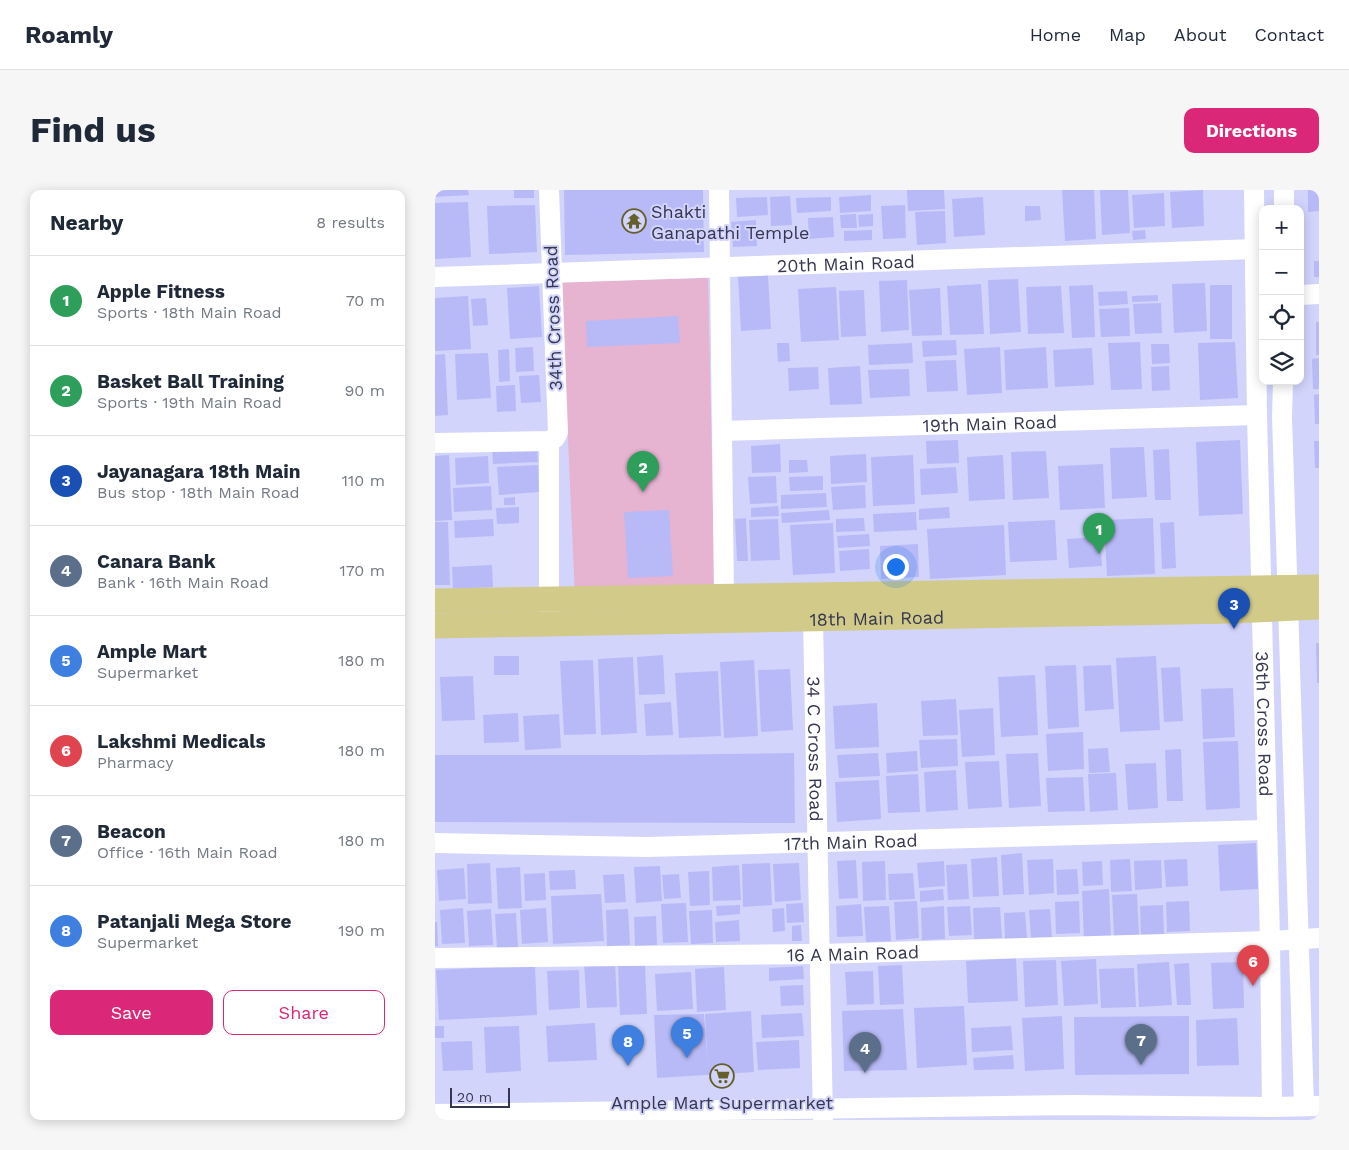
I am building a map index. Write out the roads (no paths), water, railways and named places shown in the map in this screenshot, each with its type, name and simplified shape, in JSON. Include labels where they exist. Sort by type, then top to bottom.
[{"type":"main road","name":"18th Main Road","points":[[435,626],[813,619],[1288,598],[1319,587]]},
{"type":"main road","name":"18th Main Road","points":[[435,601],[723,596],[1261,599]]},
{"type":"main road","name":"18th Main Road","points":[[1288,598],[1319,607]]},
{"type":"street","name":"34th Cross Road","points":[[549,190],[558,432],[555,438],[549,441]]},
{"type":"street","points":[[719,190],[723,596]]},
{"type":"street","name":"36th Cross Road","points":[[1254,190],[1272,1108]]},
{"type":"street","points":[[1284,190],[1284,205]]},
{"type":"street","name":"20th Main Road","points":[[435,277],[1256,249]]},
{"type":"street","points":[[1304,295],[1319,294]]},
{"type":"street","name":"36th Cross Road","points":[[1283,385],[1282,417],[1299,938],[1312,1106]]},
{"type":"street","name":"19th Main Road","points":[[722,431],[1257,415]]},
{"type":"street","points":[[435,443],[549,441],[549,624]]},
{"type":"street","name":"34 C Cross Road","points":[[813,619],[823,1114]]},
{"type":"street","name":"17th Main Road","points":[[435,843],[647,846],[1266,830]]},
{"type":"street","points":[[1299,938],[1319,938]]},
{"type":"street","name":"16 A Main Road","points":[[435,958],[820,954],[1270,941],[1299,938]]},
{"type":"street","points":[[438,1116],[1074,1112],[1312,1106]]},
{"type":"place","name":"Shakti Ganapathi Temple","points":[[634,221]]},
{"type":"place","name":"Basket Ball Training","points":[[643,492]]},
{"type":"place","name":"Apple Fitness","points":[[1099,554]]},
{"type":"place","name":"Jayanagara 18th Main","points":[[1234,629]]},
{"type":"place","name":"Lakshmi Medicals","points":[[1253,986]]},
{"type":"place","name":"Ample Mart","points":[[687,1058]]},
{"type":"place","name":"Beacon","points":[[1141,1065]]},
{"type":"place","name":"Patanjali Mega Store","points":[[628,1066]]},
{"type":"place","name":"Canara Bank","points":[[865,1073]]},
{"type":"place","name":"Ample Mart Supermarket","points":[[722,1076]]}]
